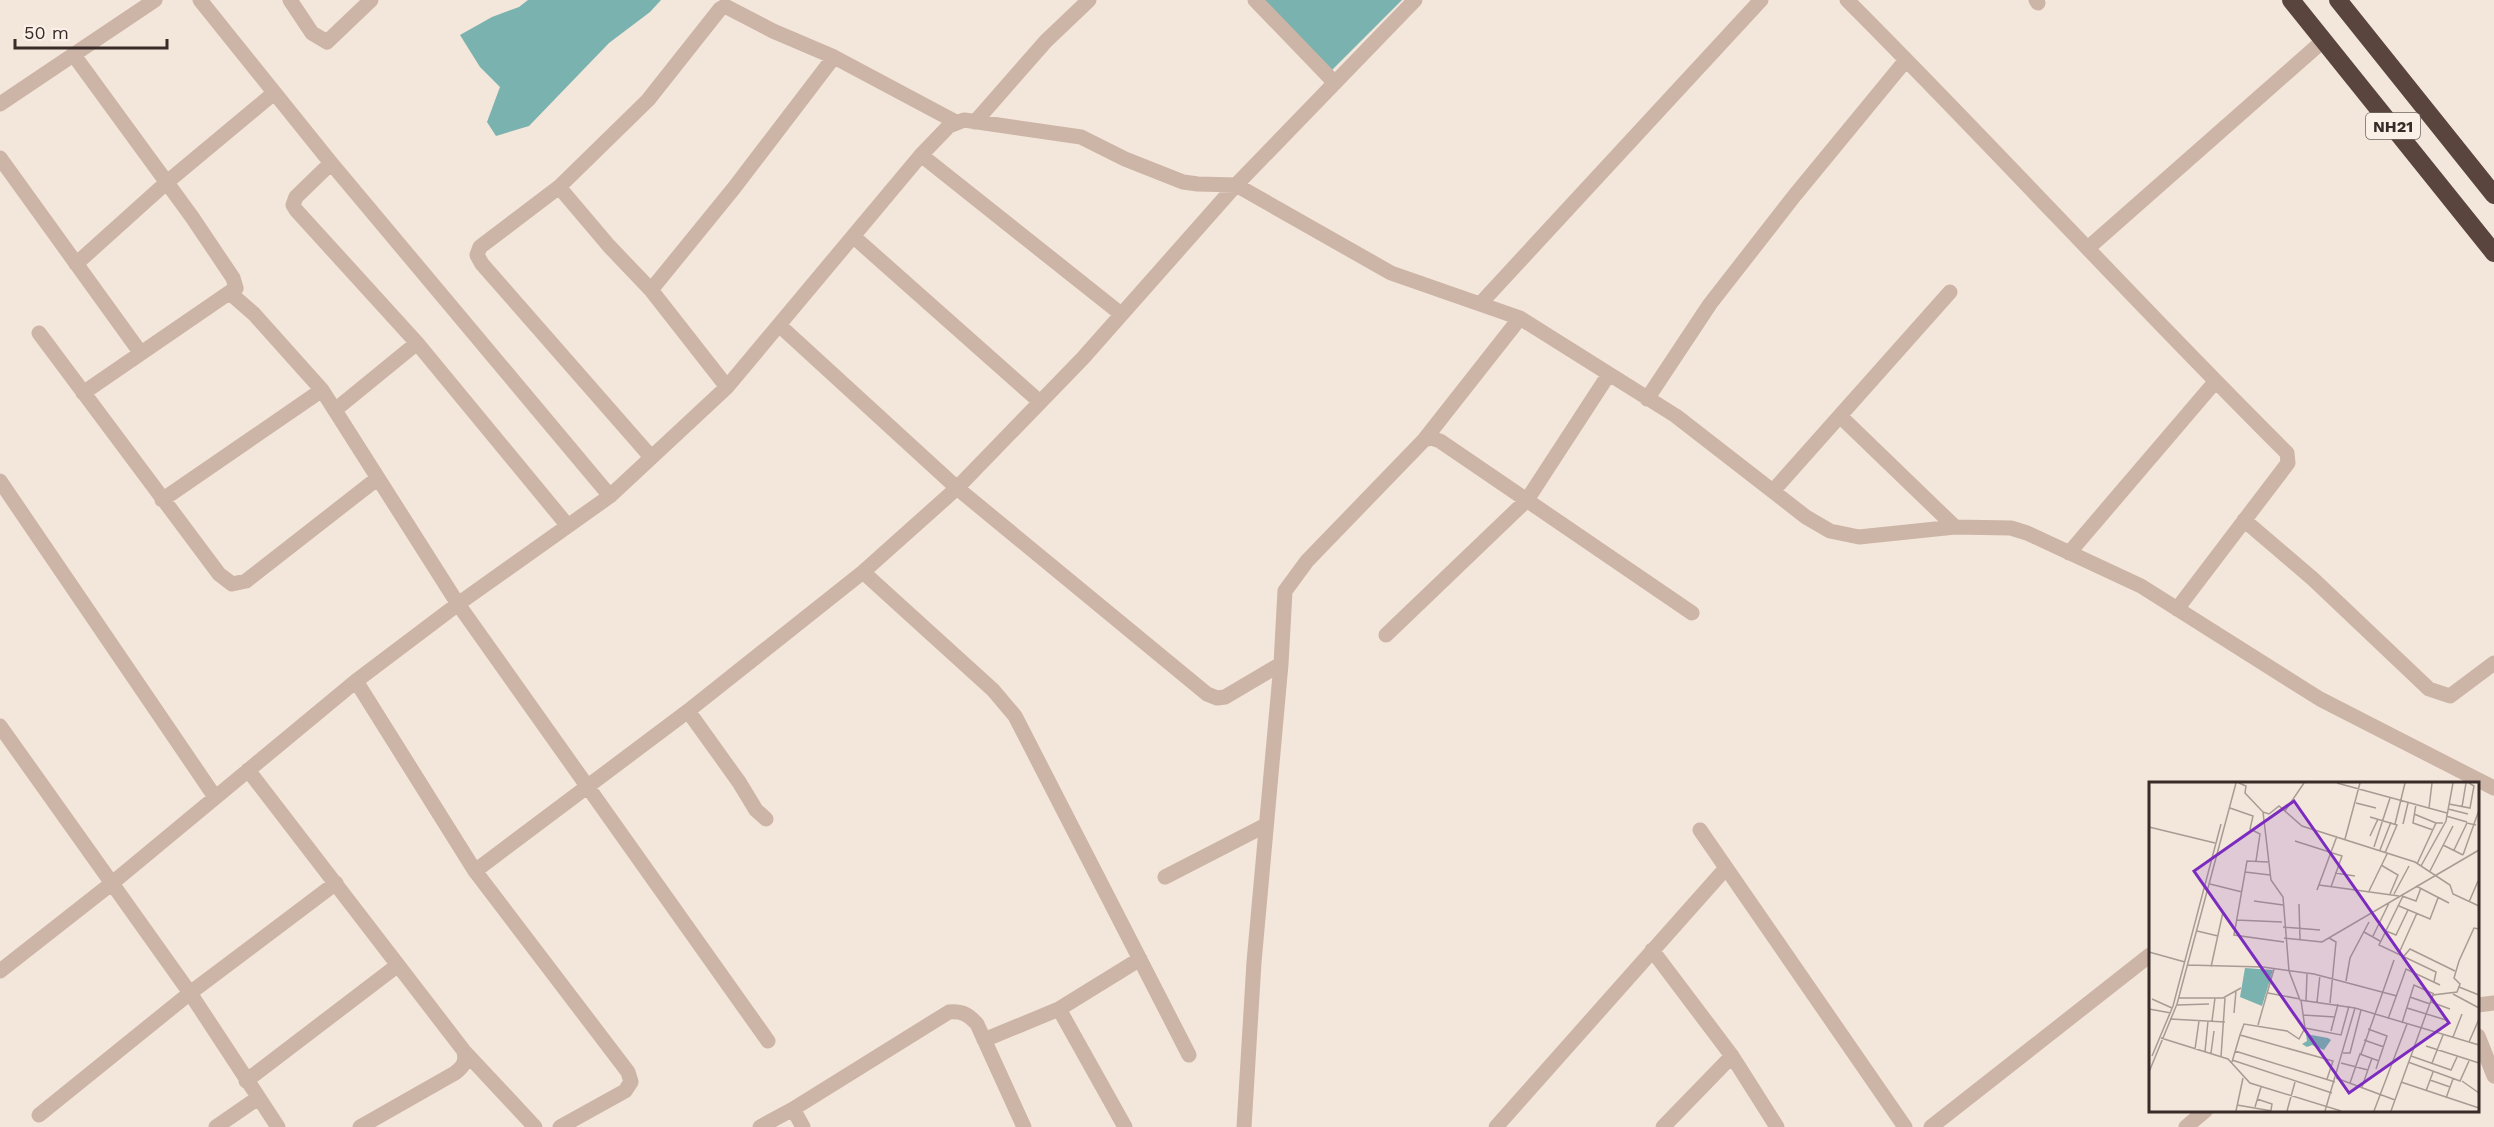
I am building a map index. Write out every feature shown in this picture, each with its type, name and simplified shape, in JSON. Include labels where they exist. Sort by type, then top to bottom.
[{"type":"highway","name":"NH21","points":[[2291,0],[2494,253]]},
{"type":"highway","name":"NH21","points":[[2338,0],[2494,195]]},
{"type":"street","points":[[0,104],[155,0]]},
{"type":"street","points":[[200,0],[331,163],[610,496]]},
{"type":"street","points":[[290,0],[312,33],[327,42],[371,0]]},
{"type":"street","points":[[975,122],[1046,41],[1089,0]]},
{"type":"street","points":[[1255,0],[1335,83]]},
{"type":"street","points":[[475,871],[688,711],[862,572],[957,488],[1040,402],[1236,185],[1415,0]]},
{"type":"street","points":[[1480,304],[1761,0]]},
{"type":"street","points":[[1847,0],[2287,453],[2288,463],[2177,609]]},
{"type":"street","points":[[651,457],[482,264],[477,255],[480,247],[559,186],[648,99],[716,4],[731,8],[773,31],[834,57],[956,122],[975,122],[1081,137],[1125,159],[1183,182],[1236,185],[1391,273],[1520,318],[1676,416],[1806,517],[1830,531],[1858,537],[1955,527],[2011,528],[2141,586],[2320,699],[2494,788]]},
{"type":"street","points":[[2088,248],[2324,40]]},
{"type":"street","points":[[74,54],[192,218],[232,278],[236,288],[83,393]]},
{"type":"street","points":[[651,290],[734,188],[834,57]]},
{"type":"street","points":[[1647,399],[1710,304],[1795,195],[1906,60]]},
{"type":"street","points":[[76,264],[166,183],[274,93]]},
{"type":"street","points":[[0,971],[111,884],[356,681],[458,604],[610,496],[727,387],[921,155],[956,122]]},
{"type":"street","points":[[921,155],[1121,314]]},
{"type":"street","points":[[0,158],[140,352]]},
{"type":"street","points":[[331,163],[296,196],[293,205],[417,343],[568,525]]},
{"type":"street","points":[[559,186],[609,246],[651,290],[727,387]]},
{"type":"street","points":[[854,237],[1040,402]]},
{"type":"street","points":[[1773,491],[1950,292]]},
{"type":"street","points":[[230,293],[254,314],[322,390],[458,604],[768,1041]]},
{"type":"street","points":[[1244,1127],[1254,962],[1281,664],[1284,599],[1288,583],[1424,440],[1520,318]]},
{"type":"street","points":[[780,325],[957,488],[1207,694],[1217,698],[1225,697],[1281,664]]},
{"type":"street","points":[[39,333],[162,500],[219,574],[232,584],[240,583],[378,478]]},
{"type":"street","points":[[335,410],[417,343]]},
{"type":"street","points":[[1386,635],[1527,500],[1609,374]]},
{"type":"street","points":[[2069,553],[2215,381]]},
{"type":"street","points":[[162,500],[322,390]]},
{"type":"street","points":[[1840,416],[1955,527]]},
{"type":"street","points":[[1424,440],[1431,438],[1440,441],[1692,613]]},
{"type":"street","points":[[0,481],[216,797]]},
{"type":"street","points":[[2244,520],[2313,579],[2429,689],[2450,696],[2494,663]]},
{"type":"street","points":[[862,572],[993,690],[1015,716],[1190,1054]]},
{"type":"street","points":[[356,681],[475,871],[628,1072],[631,1082],[625,1091],[560,1127]]},
{"type":"street","points":[[688,711],[739,782],[756,810],[766,819]]},
{"type":"street","points":[[0,726],[189,993],[278,1127]]},
{"type":"street","points":[[248,770],[464,1051],[535,1127]]},
{"type":"street","points":[[1165,877],[1266,825]]},
{"type":"street","points":[[1700,830],[1905,1127]]},
{"type":"street","points":[[1496,1127],[1726,868]]},
{"type":"street","points":[[39,1115],[189,993],[336,883]]},
{"type":"street","points":[[1652,950],[1732,1056],[1778,1127]]},
{"type":"street","points":[[1931,1127],[2149,957]]},
{"type":"street","points":[[984,1040],[1059,1009],[1140,959]]},
{"type":"street","points":[[246,1082],[398,964]]},
{"type":"street","points":[[2479,1005],[2494,1003]]},
{"type":"street","points":[[1059,1009],[1125,1127]]},
{"type":"street","points":[[760,1127],[949,1012],[960,1011],[970,1016],[977,1024],[1024,1127]]},
{"type":"street","points":[[2479,1038],[2494,1076]]},
{"type":"street","points":[[360,1127],[455,1073],[464,1066],[466,1060],[464,1051]]},
{"type":"street","points":[[1664,1127],[1732,1056]]},
{"type":"street","points":[[216,1127],[258,1098]]},
{"type":"street","points":[[793,1109],[803,1127]]},
{"type":"street","points":[[2186,1127],[2204,1112]]},
{"type":"water","points":[[528,0],[661,0],[650,12],[609,43],[529,126],[496,136],[487,122],[500,87],[480,67],[460,35],[492,17],[519,7]]},
{"type":"water","points":[[1263,0],[1402,0],[1330,72]]}]
